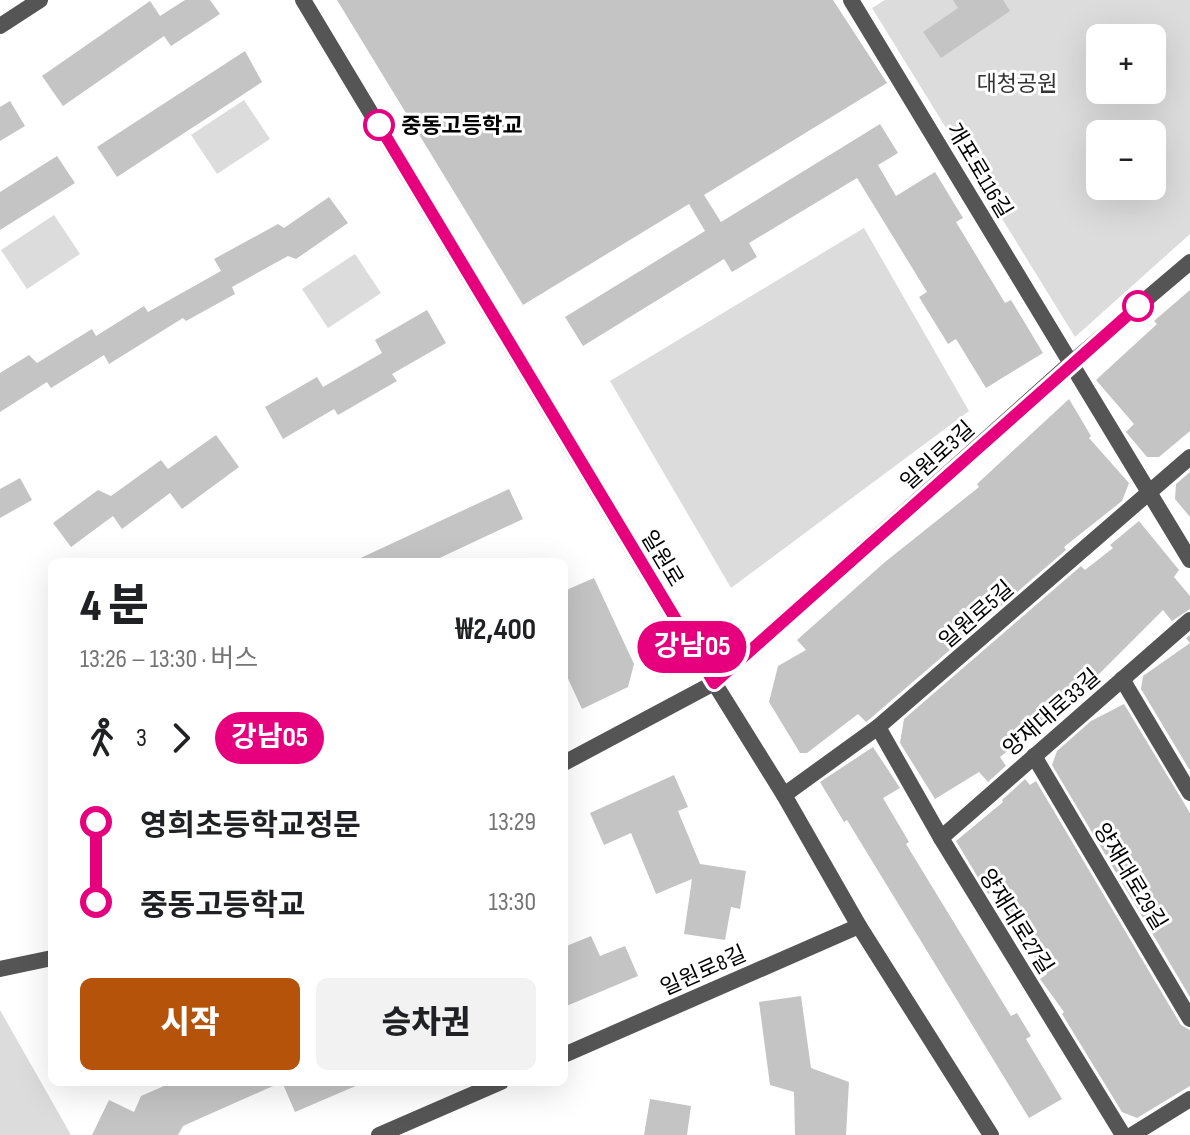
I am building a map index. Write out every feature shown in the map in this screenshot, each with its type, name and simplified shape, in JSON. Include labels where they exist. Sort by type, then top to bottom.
[{"type":"street","points":[[0,26],[40,0]]},
{"type":"street","name":"일원로","points":[[303,0],[784,795],[859,926],[991,1135]]},
{"type":"street","name":"개포로116길","points":[[858,3],[1071,363]]},
{"type":"street","name":"일원로3길","points":[[568,761],[714,683],[1071,363],[1190,262]]},
{"type":"street","points":[[1071,363],[1190,560]]},
{"type":"street","name":"일원로5길","points":[[784,795],[878,727],[1190,457]]},
{"type":"street","name":"양재대로33길","points":[[941,838],[1190,620]]},
{"type":"street","points":[[1122,679],[1190,793]]},
{"type":"street","name":"양재대로27길","points":[[878,727],[941,838],[1123,1135]]},
{"type":"street","name":"양재대로29길","points":[[1034,756],[1190,1019]]},
{"type":"street","name":"일원로8길","points":[[568,1053],[859,926]]},
{"type":"street","points":[[0,969],[48,959]]},
{"type":"street","points":[[379,1135],[492,1086]]},
{"type":"street","points":[[1132,1135],[1190,1099]]},
{"type":"green space","name":"대청공원","points":[[885,0],[1190,0],[1190,234],[1075,337],[872,8]]},
{"type":"green space","points":[[244,100],[270,139],[217,174],[191,135]]},
{"type":"green space","points":[[54,215],[80,254],[27,289],[1,250]]},
{"type":"green space","points":[[864,228],[969,411],[731,588],[610,381]]},
{"type":"green space","points":[[355,254],[381,293],[328,328],[302,289]]},
{"type":"green space","points":[[0,1010],[71,1135],[0,1135]]},
{"type":"building","points":[[185,0],[210,0],[220,14],[171,46],[164,36],[63,106],[42,76],[150,1],[160,16]]},
{"type":"building","name":"중동고등학교","points":[[337,0],[833,0],[887,83],[704,195],[721,222],[880,124],[898,153],[878,165],[896,196],[935,172],[963,218],[956,222],[1005,303],[1011,300],[1043,353],[986,388],[956,339],[948,344],[919,297],[927,292],[857,178],[749,243],[757,257],[732,272],[724,259],[583,346],[565,317],[705,231],[689,204],[523,305]]},
{"type":"building","points":[[953,0],[1003,0],[1010,11],[941,58],[923,32],[958,8]]},
{"type":"building","points":[[245,51],[262,82],[117,177],[97,147]]},
{"type":"building","points":[[10,101],[25,126],[0,141],[0,107]]},
{"type":"building","points":[[57,156],[75,183],[0,230],[0,192]]},
{"type":"building","points":[[329,197],[348,223],[296,259],[288,256],[232,287],[235,294],[186,321],[183,318],[109,364],[104,355],[51,388],[47,382],[0,412],[0,373],[29,355],[37,363],[92,329],[96,336],[144,306],[148,312],[221,271],[214,259],[278,224],[284,228]]},
{"type":"building","points":[[1190,290],[1190,431],[1159,457],[1147,457],[1126,432],[1134,424],[1096,380],[1157,324],[1154,321]]},
{"type":"building","points":[[427,310],[446,343],[392,374],[397,381],[338,415],[334,409],[283,439],[265,407],[317,377],[323,387],[382,353],[375,340]]},
{"type":"building","points":[[1069,399],[1091,436],[1089,438],[1129,483],[1122,501],[1064,547],[1066,550],[866,722],[858,714],[807,753],[800,753],[769,702],[778,666],[806,650],[797,640],[885,562],[979,487],[977,484]]},
{"type":"building","points":[[216,435],[239,467],[182,509],[170,493],[122,529],[113,516],[71,547],[53,523],[98,490],[111,496],[161,460],[168,469]]},
{"type":"building","points":[[1190,472],[1190,517],[1175,499],[1176,484]]},
{"type":"building","points":[[20,478],[32,500],[0,518],[0,489]]},
{"type":"building","points":[[509,489],[523,519],[440,558],[361,558]]},
{"type":"building","points":[[1139,521],[1179,570],[1174,577],[1190,596],[1190,609],[1172,621],[1163,610],[1076,697],[1000,757],[1006,766],[988,782],[979,772],[935,799],[900,743],[904,719],[1081,566],[1085,570],[1113,548],[1110,545]]},
{"type":"building","points":[[594,578],[634,664],[628,687],[582,709],[568,679],[568,589]]},
{"type":"building","points":[[1190,643],[1189,769],[1141,689],[1143,676]]},
{"type":"building","points":[[1124,704],[1190,813],[1190,997],[1052,765],[1057,751],[1091,721]]},
{"type":"building","points":[[873,747],[900,788],[883,798],[909,842],[906,844],[1011,1016],[1017,1013],[1031,1036],[1026,1039],[1062,1099],[1029,1118],[847,820],[844,822],[820,782]]},
{"type":"building","points":[[674,775],[688,807],[678,811],[700,864],[746,871],[740,909],[731,907],[725,940],[684,934],[692,879],[656,894],[631,833],[604,845],[590,813]]},
{"type":"building","points":[[1025,779],[1030,785],[1036,781],[1181,1025],[1190,1030],[1190,1086],[1137,1118],[1122,1112],[1062,1014],[1064,1012],[1040,979],[1047,974],[1022,940],[1026,937],[992,892],[988,894],[956,841],[1003,802]]},
{"type":"building","points":[[591,936],[600,956],[625,946],[638,976],[568,1005],[568,945]]},
{"type":"building","points":[[801,996],[811,1068],[849,1082],[846,1135],[795,1135],[794,1092],[770,1085],[759,1002]]},
{"type":"building","points":[[164,1086],[273,1086],[183,1126],[178,1135],[92,1135],[109,1100],[134,1112],[141,1096]]},
{"type":"building","points":[[284,1086],[356,1086],[295,1112]]},
{"type":"building","points":[[650,1099],[691,1106],[687,1135],[644,1135]]},
{"type":"bus line","name":"강남05","points":[[379,125],[714,683],[1138,306]]},
{"type":"place","name":"중동고등학교","points":[[379,125]]}]
